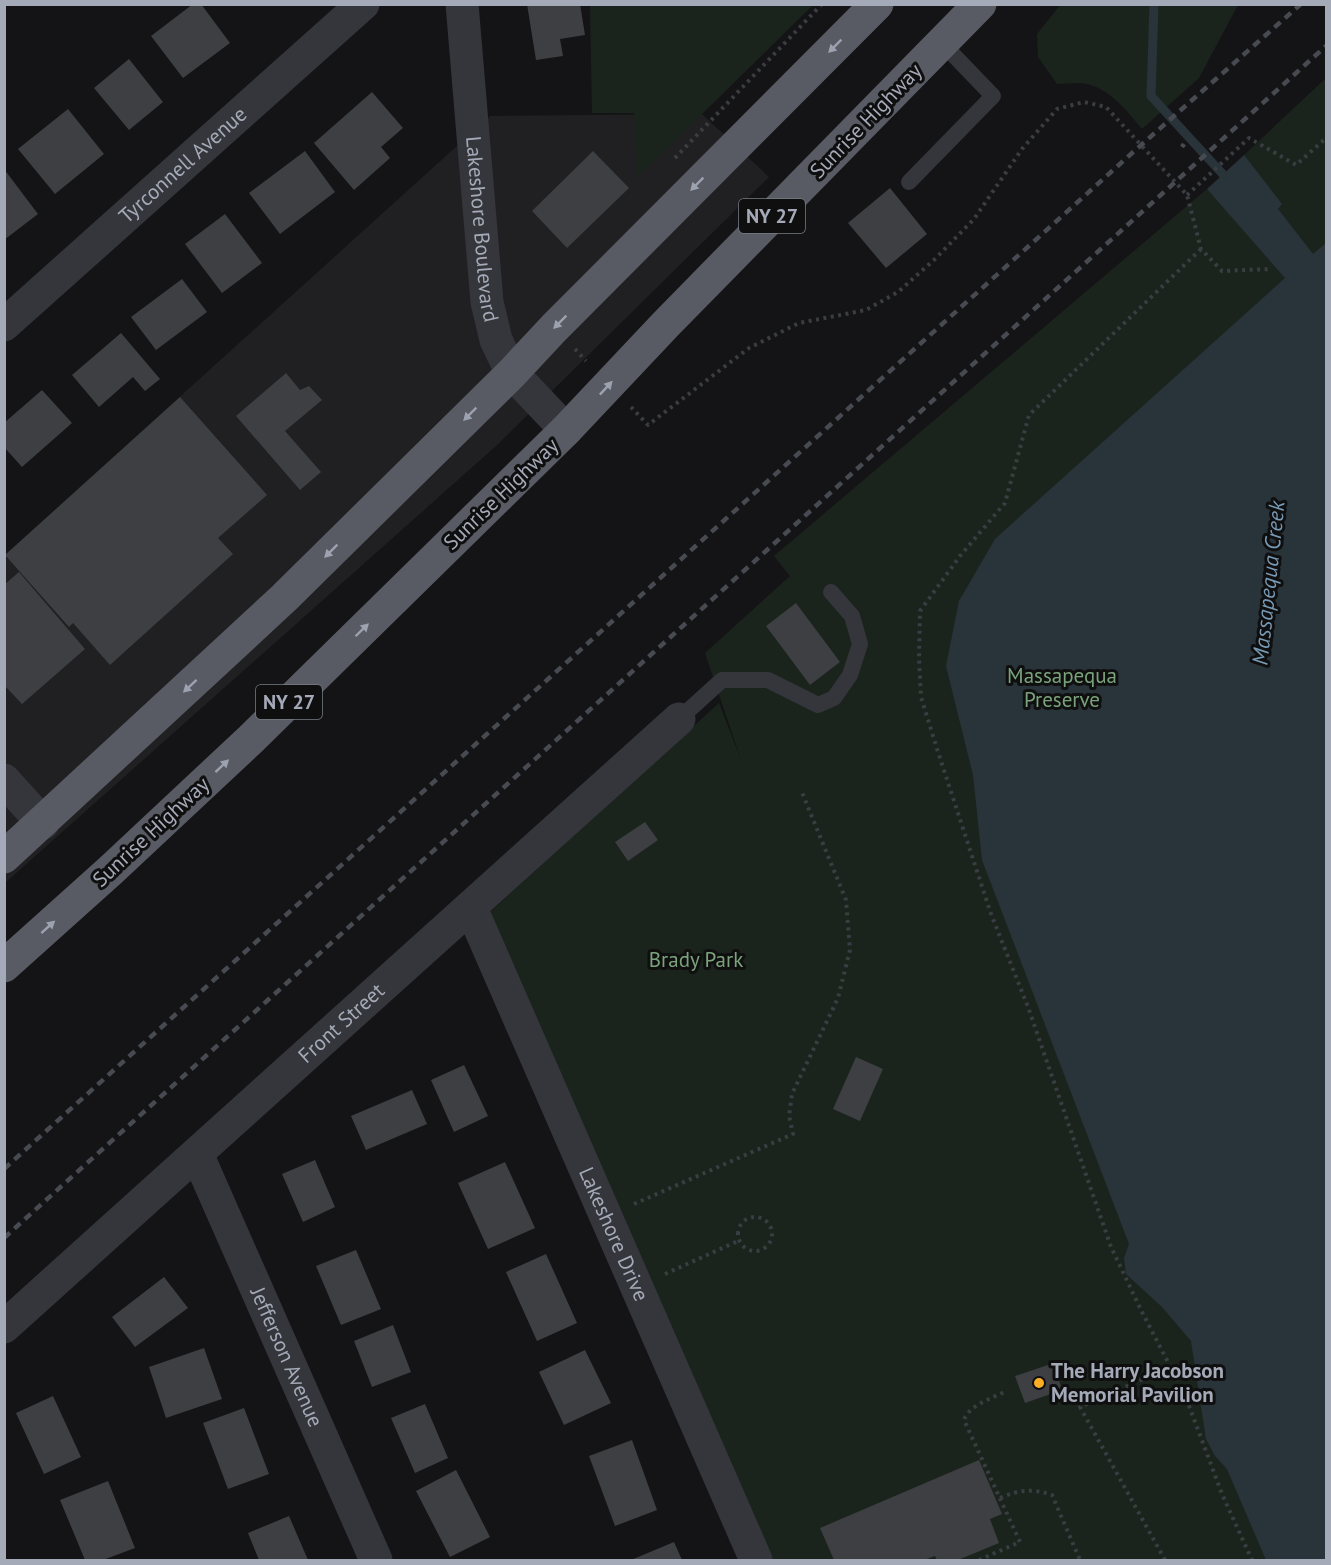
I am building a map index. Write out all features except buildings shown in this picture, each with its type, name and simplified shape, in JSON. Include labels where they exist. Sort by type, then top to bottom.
[{"type":"highway","points":[[4,857],[284,598],[512,373],[877,4]]},
{"type":"highway","name":"Sunrise Highway","points":[[4,966],[251,739],[566,430],[666,324],[980,4]]},
{"type":"street","name":"Tyrconnell Avenue","points":[[4,326],[363,4]]},
{"type":"street","name":"Lakeshore Boulevard","points":[[462,4],[487,302],[496,340],[512,373],[566,430]]},
{"type":"street","name":"Front Street","points":[[4,1327],[680,719]]},
{"type":"street","points":[[4,780],[43,823]]},
{"type":"street","name":"Lakeshore Drive","points":[[471,908],[756,1560]]},
{"type":"street","name":"Jefferson Avenue","points":[[197,1154],[376,1560]]},
{"type":"lane","points":[[909,182],[993,96],[942,43]]},
{"type":"lane","points":[[680,719],[722,680],[768,680],[818,705],[834,698],[850,675],[860,644],[852,616],[831,592]]},
{"type":"path","points":[[673,159],[822,4]]},
{"type":"path","points":[[648,424],[749,348],[799,323],[866,310],[898,292],[936,258],[974,219],[1022,149],[1057,109],[1084,102],[1106,107],[1187,195],[1201,249],[1222,271],[1271,270]]},
{"type":"path","points":[[1187,195],[1249,138],[1296,165],[1326,138]]},
{"type":"path","points":[[1201,249],[1029,415],[1005,503],[960,556],[920,611],[918,659],[921,697],[991,914],[1028,1007],[1111,1247],[1185,1395],[1222,1494],[1252,1560]]},
{"type":"path","points":[[606,1216],[793,1134],[789,1116],[792,1094],[838,998],[850,950],[846,900],[801,790]]},
{"type":"path","points":[[749,1218],[765,1220],[772,1230],[771,1241],[763,1250],[752,1252],[746,1250],[738,1241],[740,1225],[749,1218]]},
{"type":"path","points":[[637,1287],[738,1241]]},
{"type":"path","points":[[1165,1560],[1080,1407],[1142,1380],[1172,1370]]},
{"type":"path","points":[[979,1560],[1020,1542],[964,1420],[966,1414],[975,1407],[1006,1391]]},
{"type":"path","points":[[1000,1498],[1029,1490],[1040,1490],[1052,1495],[1080,1560]]},
{"type":"shaded area","points":[[702,114],[769,177],[496,446],[5,883],[4,556],[490,116]]},
{"type":"green space","points":[[590,4],[813,5],[638,177],[634,113],[592,113]]},
{"type":"green space","points":[[1061,4],[1238,5],[1199,78],[1142,129],[1118,102],[1103,91],[1083,83],[1057,84],[1038,57],[1037,34]]},
{"type":"green space","name":"Massapequa Preserve","points":[[1326,78],[1326,1560],[769,1560],[487,915],[719,703],[741,760],[705,653],[790,576],[774,556],[1207,189],[1212,194],[1248,161],[1244,155]]},
{"type":"water","points":[[1244,155],[1282,204],[1278,209],[1313,254],[1326,243],[1326,1560],[1266,1560],[1227,1469],[1215,1456],[1206,1439],[1191,1341],[1162,1307],[1126,1274],[1124,1258],[1129,1244],[982,860],[973,775],[946,666],[959,601],[995,539],[1285,278],[1207,189]]},
{"type":"waterway","name":"Massapequa Creek","points":[[1154,4],[1151,96],[1230,182]]},
{"type":"railway","points":[[4,1169],[1131,154],[1301,4]]},
{"type":"railway","points":[[4,1238],[1326,46]]},
{"type":"place","name":"The Harry Jacobson Memorial Pavilion","points":[[1039,1383]]},
{"type":"park label","name":"Brady Park","points":[[696,960]]}]
